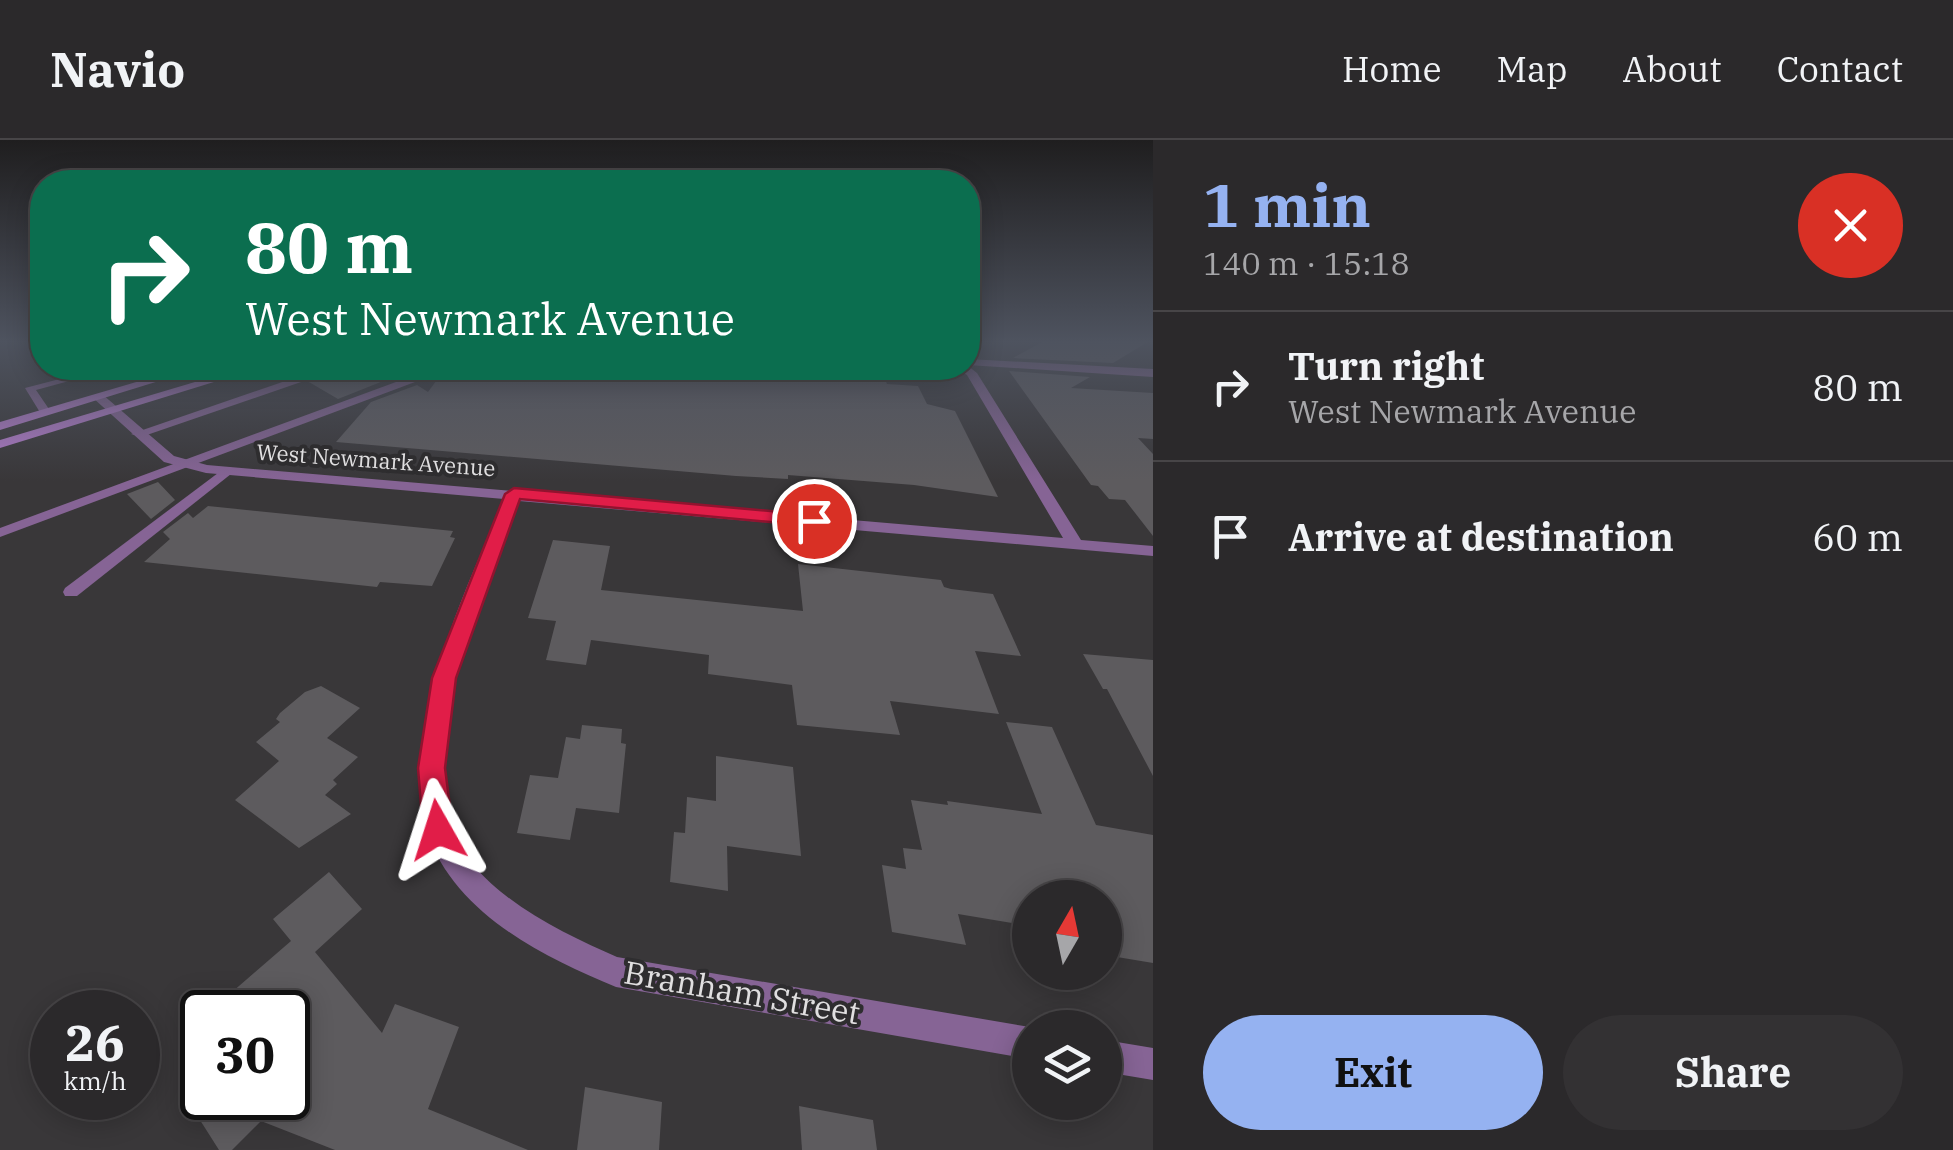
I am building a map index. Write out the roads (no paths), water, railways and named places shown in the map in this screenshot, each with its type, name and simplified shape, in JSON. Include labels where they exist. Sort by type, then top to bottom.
[{"type":"main road","points":[[0,426],[131,387]]},
{"type":"main road","points":[[0,444],[188,387]]},
{"type":"street","points":[[980,387],[1076,544]]},
{"type":"street","name":"West Newmark Avenue","points":[[98,397],[169,459],[226,471],[1153,551]]},
{"type":"street","name":"Branham Street","points":[[514,494],[444,678],[436,718],[432,768],[438,830],[463,872],[516,921],[556,946],[616,972],[1012,1040]]},
{"type":"street","points":[[1122,1059],[1153,1064]]},
{"type":"lane","points":[[34,387],[30,388],[45,412]]},
{"type":"lane","points":[[137,434],[276,387]]},
{"type":"lane","points":[[0,534],[392,387]]},
{"type":"lane","points":[[71,592],[226,471]]}]
